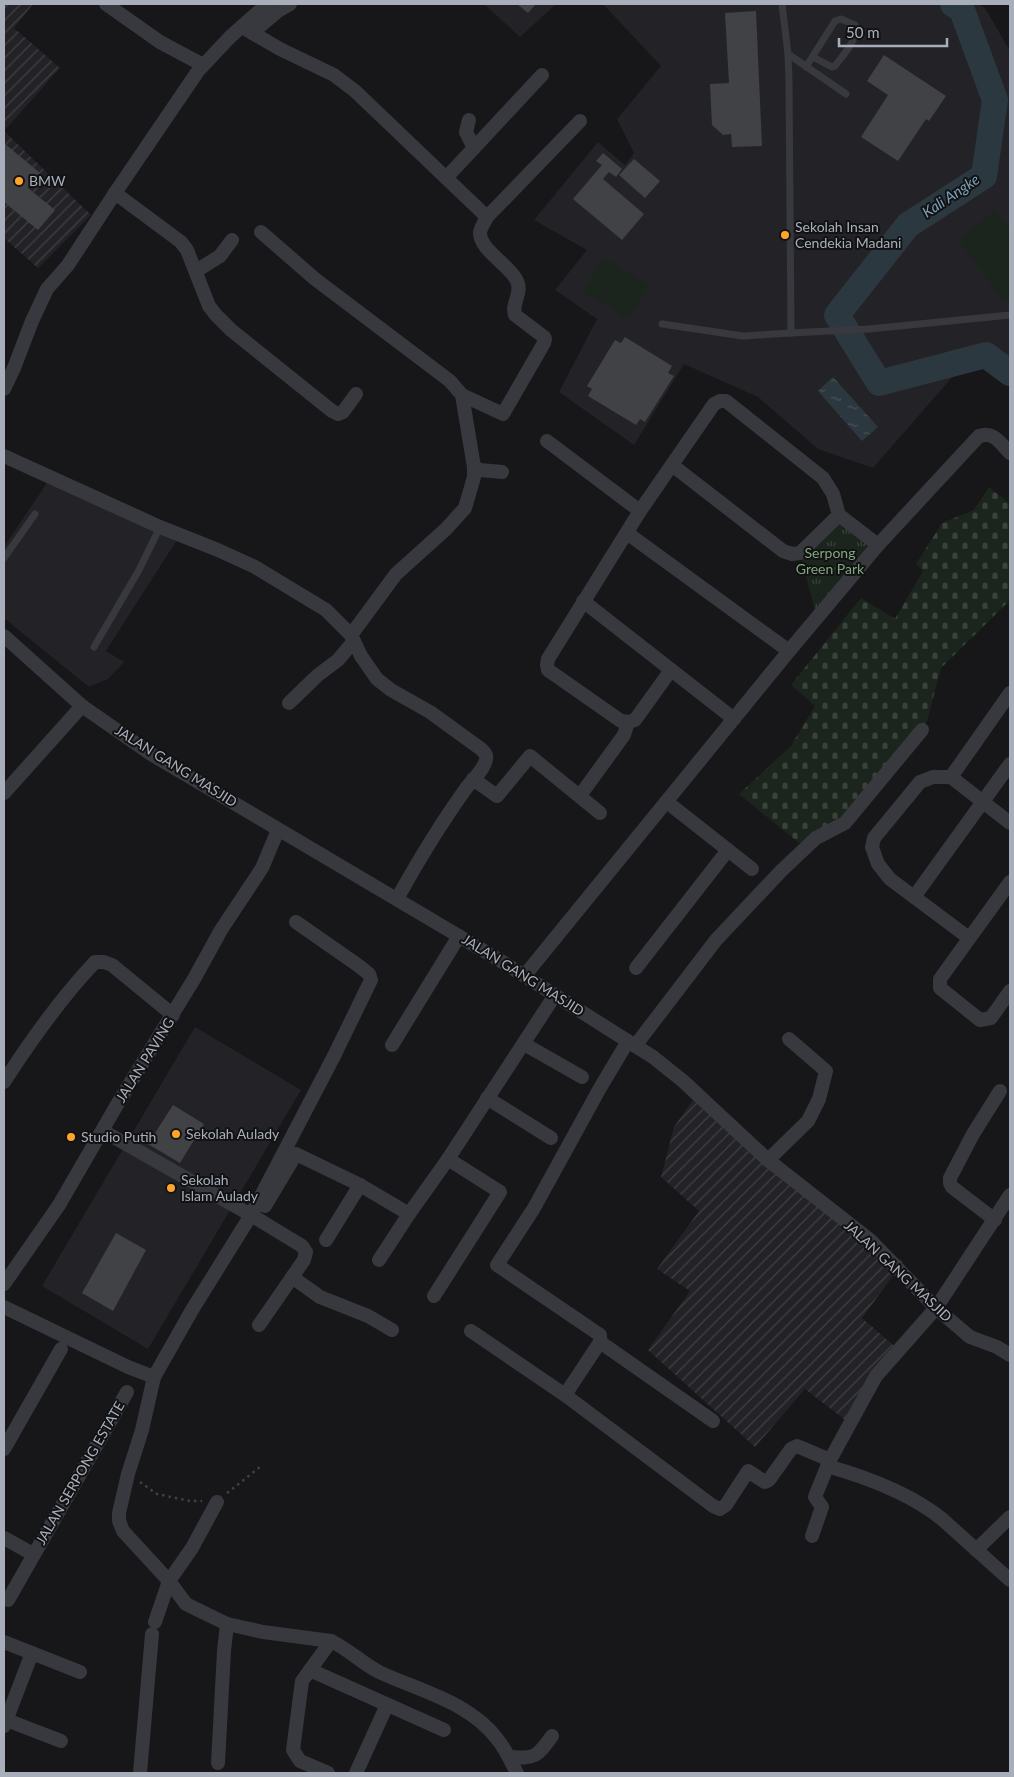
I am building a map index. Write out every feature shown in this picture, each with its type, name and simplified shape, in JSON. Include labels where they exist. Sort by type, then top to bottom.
[{"type":"street","points":[[106,4],[160,42],[203,65]]},
{"type":"street","points":[[247,30],[267,4]]},
{"type":"street","points":[[4,389],[47,289],[68,265],[203,65],[230,37],[247,30],[290,4]]},
{"type":"street","points":[[247,30],[280,49],[334,75],[355,91],[487,217]]},
{"type":"street","points":[[446,178],[542,75]]},
{"type":"street","points":[[469,120],[466,132],[474,148]]},
{"type":"street","points":[[261,232],[315,279],[450,381],[462,395],[503,414],[545,339],[515,314],[513,310],[519,292],[519,285],[516,279],[482,242],[480,232],[487,217],[580,121]]},
{"type":"street","points":[[115,193],[181,242],[196,271],[209,306],[231,330],[332,411],[338,414],[343,412],[356,394]]},
{"type":"street","points":[[196,271],[220,256],[232,240]]},
{"type":"street","points":[[289,702],[318,675],[338,660],[396,574],[446,529],[465,508],[474,477],[474,467],[462,395]]},
{"type":"street","points":[[671,670],[635,720],[628,722],[621,721],[548,670],[547,665],[548,659],[583,601],[640,511],[714,404],[726,401],[823,478],[833,494],[839,515],[878,545]]},
{"type":"street","points":[[525,976],[789,651],[878,545],[979,436],[992,435],[1010,452]]},
{"type":"street","points":[[547,441],[640,511]]},
{"type":"street","points":[[4,456],[160,527],[255,567],[326,610],[353,638],[360,656],[377,679],[430,712],[486,754],[486,759],[396,899]]},
{"type":"street","points":[[672,465],[783,550],[792,554],[800,553],[839,515]]},
{"type":"street","points":[[474,467],[480,470],[502,472]]},
{"type":"street","points":[[627,533],[789,651]]},
{"type":"street","points":[[583,601],[734,719]]},
{"type":"street","name":"JALAN GANG MASJID","points":[[4,636],[82,706],[151,754],[459,936],[653,1057],[683,1081],[768,1160],[870,1240],[936,1308],[970,1337],[997,1347],[1010,1355]]},
{"type":"street","points":[[950,777],[1010,693]]},
{"type":"street","points":[[4,793],[82,706]]},
{"type":"street","points":[[584,790],[624,735],[628,722]]},
{"type":"street","points":[[565,1395],[600,1342],[600,1335],[497,1265],[534,1208],[600,1088],[631,1043],[716,940],[781,871],[816,838],[845,823],[922,730]]},
{"type":"street","points":[[473,779],[497,796],[530,756],[600,813]]},
{"type":"street","points":[[914,897],[1010,764]]},
{"type":"street","points":[[970,938],[890,879],[878,864],[872,847],[874,838],[920,782],[933,776],[950,777],[1010,823]]},
{"type":"street","points":[[667,802],[752,869]]},
{"type":"street","name":"JALAN PAVING","points":[[4,1284],[59,1206],[118,1103],[173,1015],[221,930],[262,868],[278,830]]},
{"type":"street","points":[[636,968],[728,850]]},
{"type":"street","points":[[1010,882],[940,979],[940,988],[980,1020],[991,1018],[1010,991]]},
{"type":"street","points":[[296,922],[360,966],[369,974],[371,980],[330,1064],[251,1215],[192,1310],[154,1377],[142,1430],[128,1474],[119,1512],[119,1521],[123,1531],[169,1581],[186,1604],[227,1624],[263,1632],[331,1640],[379,1672],[458,1706],[484,1724],[497,1738],[517,1773]]},
{"type":"street","points":[[392,1045],[459,936]]},
{"type":"street","points":[[4,1082],[20,1057],[75,983],[95,962],[104,962],[112,965],[173,1015]]},
{"type":"street","points":[[379,1260],[448,1159],[555,995]]},
{"type":"street","points":[[768,1160],[808,1121],[819,1099],[826,1071],[789,1039]]},
{"type":"street","points":[[524,1044],[582,1076]]},
{"type":"street","points":[[995,1220],[952,1186],[950,1178],[973,1134],[1000,1091]]},
{"type":"street","points":[[487,1098],[551,1138]]},
{"type":"street","points":[[103,1132],[251,1215],[305,1248],[304,1260],[259,1325]]},
{"type":"street","points":[[265,1207],[296,1154],[360,1185],[409,1214]]},
{"type":"street","points":[[434,1296],[500,1192],[448,1159]]},
{"type":"street","points":[[326,1240],[360,1185]]},
{"type":"street","points":[[812,1536],[822,1507],[816,1496],[828,1463],[876,1376],[936,1308],[1010,1195]]},
{"type":"street","points":[[292,1278],[320,1297],[368,1316],[392,1330]]},
{"type":"street","points":[[4,1307],[128,1367],[154,1377]]},
{"type":"street","points":[[471,1331],[565,1395],[713,1506],[720,1509],[726,1505],[748,1470],[765,1482],[769,1480],[791,1449],[797,1446],[828,1463],[882,1485],[939,1517],[1010,1580]]},
{"type":"street","points":[[600,1342],[713,1421]]},
{"type":"street","points":[[4,1450],[61,1349]]},
{"type":"street","name":"JALAN SERPONG ESTATE","points":[[8,1600],[127,1392]]},
{"type":"street","points":[[140,1773],[154,1628],[169,1581],[192,1548],[217,1502]]},
{"type":"street","points":[[976,1550],[1010,1517]]},
{"type":"street","name":"JALAN SERPONG ESTATE","points":[[4,1538],[33,1554]]},
{"type":"street","points":[[218,1762],[227,1624]]},
{"type":"street","points":[[328,1773],[300,1761],[294,1750],[302,1681],[331,1640]]},
{"type":"street","points":[[4,1642],[80,1672]]},
{"type":"street","points":[[32,1653],[5,1722],[61,1740]]},
{"type":"street","points":[[310,1670],[444,1730]]},
{"type":"street","points":[[356,1773],[387,1705]]},
{"type":"street","points":[[509,1757],[526,1759],[534,1756],[552,1736]]},
{"type":"lane","points":[[782,4],[788,54],[791,333]]},
{"type":"lane","points":[[806,66],[836,21],[841,19],[855,25],[856,30],[852,42],[835,66],[813,57]]},
{"type":"lane","points":[[788,54],[846,94]]},
{"type":"lane","points":[[662,324],[743,336],[869,329],[1010,315]]},
{"type":"lane","points":[[4,558],[35,514]]},
{"type":"lane","points":[[94,647],[140,570],[160,527]]},
{"type":"path","points":[[128,1474],[157,1494],[190,1501],[217,1502],[260,1467]]},
{"type":"shaded area","points":[[4,4],[33,4],[14,28],[60,68],[4,131]]},
{"type":"shaded area","points":[[484,4],[556,4],[520,37]]},
{"type":"shaded area","name":"Sekolah Insan Cendekia Madani","points":[[603,4],[978,4],[985,8],[1010,51],[1010,357],[955,374],[873,468],[818,449],[758,397],[684,364],[634,445],[559,392],[597,319],[555,290],[587,250],[534,220],[598,142],[625,165],[634,153],[617,119],[661,66]]},
{"type":"shaded area","points":[[4,131],[91,215],[38,268],[4,238]]},
{"type":"shaded area","points":[[49,480],[182,532],[106,651],[124,662],[108,679],[89,687],[4,618],[4,547]]},
{"type":"shaded area","name":"Sekolah Islam Aulady","points":[[195,1027],[301,1090],[148,1349],[42,1286]]},
{"type":"shaded area","points":[[695,1097],[903,1262],[862,1318],[899,1350],[849,1423],[805,1389],[755,1447],[648,1350],[690,1291],[657,1269],[699,1211],[661,1177],[674,1127]]},
{"type":"green space","points":[[995,211],[1010,231],[1010,297],[1004,302],[958,240]]},
{"type":"green space","points":[[603,258],[649,285],[629,319],[583,292]]},
{"type":"green space","points":[[989,487],[1010,504],[1010,600],[941,668],[927,721],[842,826],[830,832],[825,842],[804,847],[739,794],[791,746],[815,706],[791,685],[861,598],[895,619],[923,571],[916,564],[942,523],[974,510]]},
{"type":"green space","name":"Serpong Green Park","points":[[839,515],[878,545],[817,618],[800,553]]},
{"type":"water","points":[[833,377],[878,427],[862,441],[818,391]]},
{"type":"building","points":[[517,4],[536,4],[528,13]]},
{"type":"building","points":[[756,11],[762,146],[732,147],[731,134],[723,135],[712,125],[710,84],[729,83],[725,13]]},
{"type":"building","points":[[884,55],[946,96],[929,121],[926,119],[898,161],[861,137],[888,95],[867,81]]},
{"type":"building","name":"BMW","points":[[4,143],[40,173],[28,188],[55,210],[38,230],[4,202]]},
{"type":"building","points":[[603,153],[622,169],[616,177],[609,172],[603,179],[644,214],[622,240],[573,199],[602,165],[596,161]]},
{"type":"building","points":[[634,159],[660,181],[645,198],[619,175]]},
{"type":"building","points":[[625,337],[672,366],[668,373],[674,376],[645,422],[640,419],[636,425],[588,396],[592,389],[587,386],[615,340],[621,343]]},
{"type":"building","name":"Sekolah Aulady","points":[[173,1105],[204,1124],[180,1163],[148,1144]]},
{"type":"building","points":[[116,1233],[146,1250],[113,1311],[82,1293]]},
{"type":"waterway","name":"Kali Angke","points":[[953,4],[962,10],[995,100],[984,176],[908,225],[837,315],[879,383],[986,355],[1010,373]]},
{"type":"place","name":"BMW","points":[[19,181]]},
{"type":"place","name":"Sekolah Insan Cendekia Madani","points":[[785,235]]},
{"type":"place","name":"Sekolah Aulady","points":[[176,1134]]},
{"type":"place","name":"Studio Putih","points":[[71,1137]]},
{"type":"place","name":"Sekolah Islam Aulady","points":[[171,1188]]}]
